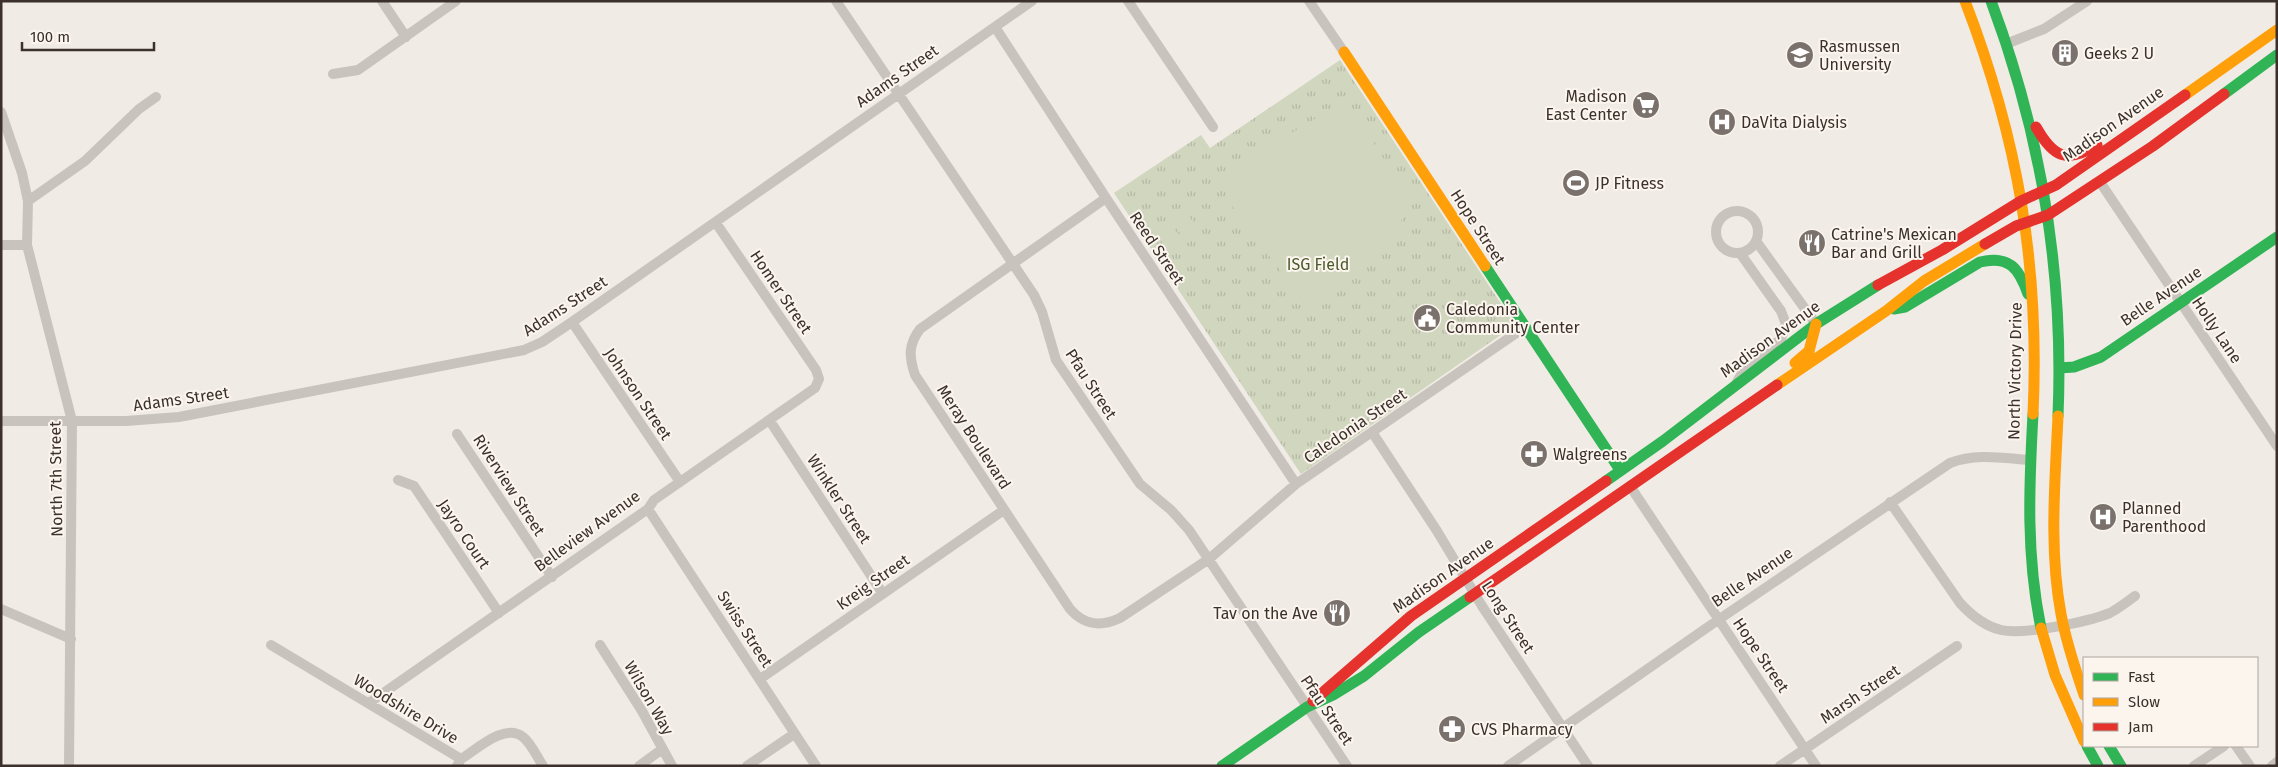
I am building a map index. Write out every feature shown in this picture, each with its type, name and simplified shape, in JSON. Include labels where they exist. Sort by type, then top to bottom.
[{"type":"main road","name":"North Victory Drive","points":[[1965,1],[1994,79],[2006,122],[2025,223],[2031,263],[2033,310],[2033,399],[2029,460],[2030,557],[2041,628],[2061,692],[2083,739]]},
{"type":"main road","points":[[1991,1],[2022,91],[2044,142],[2059,155],[2071,157],[2082,155],[2145,112],[2188,91]]},
{"type":"main road","name":"Madison Avenue","points":[[1222,766],[1307,707],[1387,635],[1702,411],[1816,324],[1859,296],[1942,250],[2021,201],[2044,192],[2277,30]]},
{"type":"main road","name":"Hope Street","points":[[1344,52],[1620,470]]},
{"type":"main road","name":"Madison Avenue","points":[[1307,707],[1333,696],[1364,676],[1387,656],[1700,437],[1886,310],[1924,281],[2025,223],[2048,215],[2100,182],[2277,55]]},
{"type":"main road","points":[[2022,91],[2044,192],[2056,281],[2059,368],[2052,535],[2056,588],[2062,624],[2083,692]]},
{"type":"main road","name":"Belle Avenue","points":[[2059,368],[2074,367],[2101,357],[2277,238]]},
{"type":"main road","points":[[1886,310],[1905,307],[1980,262],[1996,259],[2006,262],[2018,271],[2033,310]]},
{"type":"main road","points":[[1700,437],[1803,357],[1812,343],[1816,324]]},
{"type":"main road","points":[[1630,486],[1631,480],[1638,469],[1680,436],[1702,411]]},
{"type":"main road","points":[[2087,747],[2099,765]]},
{"type":"main road","points":[[2110,747],[2121,766]]},
{"type":"street","points":[[382,1],[406,37]]},
{"type":"street","points":[[332,74],[358,70],[456,1]]},
{"type":"street","name":"Pfau Street","points":[[836,1],[1013,262],[1042,312],[1050,345],[1060,366],[1140,484],[1171,510],[1189,530],[1347,766]]},
{"type":"street","name":"Adams Street","points":[[1,420],[126,421],[179,417],[507,355],[542,342],[716,223],[1032,1]]},
{"type":"street","points":[[1128,1],[1213,127]]},
{"type":"street","name":"Hope Street","points":[[1309,1],[1344,52]]},
{"type":"street","points":[[2006,44],[2044,29],[2087,1]]},
{"type":"street","name":"Reed Street","points":[[995,27],[1296,484]]},
{"type":"street","points":[[28,201],[85,161],[139,109],[156,97]]},
{"type":"street","name":"North 7th Street","points":[[1,112],[22,173],[28,201],[28,245],[72,421],[72,639],[69,766]]},
{"type":"street","name":"Holly Lane","points":[[2100,182],[2277,446]]},
{"type":"street","name":"Meray Boulevard","points":[[1106,198],[920,329],[911,341],[911,364],[916,376],[1004,510],[1070,609],[1078,618],[1093,624],[1106,624],[1120,618],[1209,558]]},
{"type":"street","points":[[1737,383],[1746,366],[1781,339],[1786,324],[1782,310],[1740,253],[1723,248],[1717,238],[1717,225],[1724,215],[1737,210],[1750,214],[1758,224],[1756,241],[1750,249],[1740,253]]},
{"type":"street","name":"Homer Street","points":[[716,223],[816,370],[819,379]]},
{"type":"street","points":[[1756,241],[1816,324]]},
{"type":"street","points":[[1,246],[28,245]]},
{"type":"street","name":"Johnson Street","points":[[572,322],[680,482]]},
{"type":"street","name":"Caledonia Street","points":[[1209,558],[1296,484],[1525,327]]},
{"type":"street","name":"Belleview Avenue","points":[[369,703],[648,509],[654,500],[815,388],[819,379]]},
{"type":"street","name":"Winkler Street","points":[[770,420],[883,594]]},
{"type":"street","name":"Long Street","points":[[1372,432],[1588,766]]},
{"type":"street","name":"Riverview Street","points":[[457,434],[552,577]]},
{"type":"street","name":"Belle Avenue","points":[[1508,766],[1890,502],[1950,463],[1964,458],[1980,456],[2029,460]]},
{"type":"street","name":"Jayro Court","points":[[398,480],[414,486],[499,613]]},
{"type":"street","name":"Hope Street","points":[[1630,486],[1816,766]]},
{"type":"street","points":[[1890,502],[1966,610],[1982,622],[2000,630],[2012,631],[2041,628],[2108,613],[2135,596]]},
{"type":"street","name":"Swiss Street","points":[[648,509],[816,766]]},
{"type":"street","name":"Kreig Street","points":[[760,679],[1004,510]]},
{"type":"street","points":[[1,609],[72,639]]},
{"type":"street","name":"Woodshire Drive","points":[[271,645],[369,703],[459,763],[501,734],[513,732],[523,737],[543,766]]},
{"type":"street","name":"Wilson Way","points":[[600,645],[642,711],[661,750],[672,766]]},
{"type":"street","name":"Marsh Street","points":[[1780,766],[1957,646]]},
{"type":"street","points":[[747,766],[794,734]]},
{"type":"street","points":[[2194,766],[2222,747]]},
{"type":"street","points":[[2237,747],[2250,766]]},
{"type":"street","points":[[639,766],[661,750]]},
{"type":"street","points":[[2272,766],[2277,762]]},
{"type":"green space","name":"ISG Field","points":[[1340,60],[1515,325],[1301,474],[1114,193],[1201,135],[1210,148]]},
{"type":"green space","name":"ISG Field","points":[[1346,100],[1407,195],[1397,242],[1308,308],[1230,203],[1226,187],[1232,172],[1240,164]]},
{"type":"green space","points":[[1184,209],[1201,233],[1187,243],[1170,219]]},
{"type":"green space","points":[[1168,220],[1185,244],[1170,254],[1153,229]]},
{"type":"traffic: fast","points":[[1991,1],[2023,102],[2036,153],[2045,205],[2053,257],[2057,310],[2058,416]]},
{"type":"traffic: fast","points":[[2224,94],[2277,55]]},
{"type":"traffic: fast","points":[[2059,368],[2074,367],[2101,357],[2277,237]]},
{"type":"traffic: fast","points":[[1894,309],[1905,307],[1980,262],[1990,260],[2006,262],[2012,266],[2021,277],[2028,294]]},
{"type":"traffic: fast","points":[[1485,266],[1620,470]]},
{"type":"traffic: fast","points":[[1606,481],[1663,441],[1816,324],[1878,285]]},
{"type":"traffic: fast","points":[[2033,414],[2030,468],[2031,548],[2036,601],[2041,628]]},
{"type":"traffic: fast","points":[[1222,766],[1307,707],[1333,695],[1364,676],[1419,632],[1470,597]]},
{"type":"traffic: fast","points":[[2088,747],[2098,766]]},
{"type":"traffic: fast","points":[[2110,747],[2121,766]]},
{"type":"traffic: slow","points":[[1965,1],[1999,103],[2012,153],[2022,204],[2033,306],[2033,414]]},
{"type":"traffic: slow","points":[[2185,95],[2277,30]]},
{"type":"traffic: slow","points":[[1344,52],[1485,266]]},
{"type":"traffic: slow","points":[[1777,385],[1886,311],[1924,281],[1985,244]]},
{"type":"traffic: slow","points":[[1795,363],[1809,351],[1816,324]]},
{"type":"traffic: slow","points":[[2058,416],[2054,491],[2054,541],[2057,590],[2065,635],[2083,692]]},
{"type":"traffic: slow","points":[[2041,628],[2055,675],[2083,739]]},
{"type":"traffic: jam","points":[[1985,244],[2016,226],[2048,215],[2153,146],[2224,94]]},
{"type":"traffic: jam","points":[[1878,285],[1942,250],[2021,201],[2056,185],[2185,95]]},
{"type":"traffic: jam","points":[[2036,127],[2048,145],[2061,154],[2069,156],[2086,151],[2097,145]]},
{"type":"traffic: jam","points":[[1470,597],[1777,385]]},
{"type":"traffic: jam","points":[[1313,701],[1411,616],[1606,481]]},
{"type":"place","name":"Geeks 2 U","points":[[2065,53]]},
{"type":"place","name":"Rasmussen University","points":[[1800,55]]},
{"type":"place","name":"Madison East Center","points":[[1646,105]]},
{"type":"place","name":"DaVita Dialysis","points":[[1722,122]]},
{"type":"place","name":"JP Fitness","points":[[1576,183]]},
{"type":"place","name":"Catrine's Mexican Bar and Grill","points":[[1812,243]]},
{"type":"place","name":"Caledonia Community Center","points":[[1427,318]]},
{"type":"place","name":"Walgreens","points":[[1534,454]]},
{"type":"place","name":"Planned Parenthood","points":[[2103,517]]},
{"type":"place","name":"Tav on the Ave","points":[[1337,613]]},
{"type":"place","name":"CVS Pharmacy","points":[[1452,729]]}]
